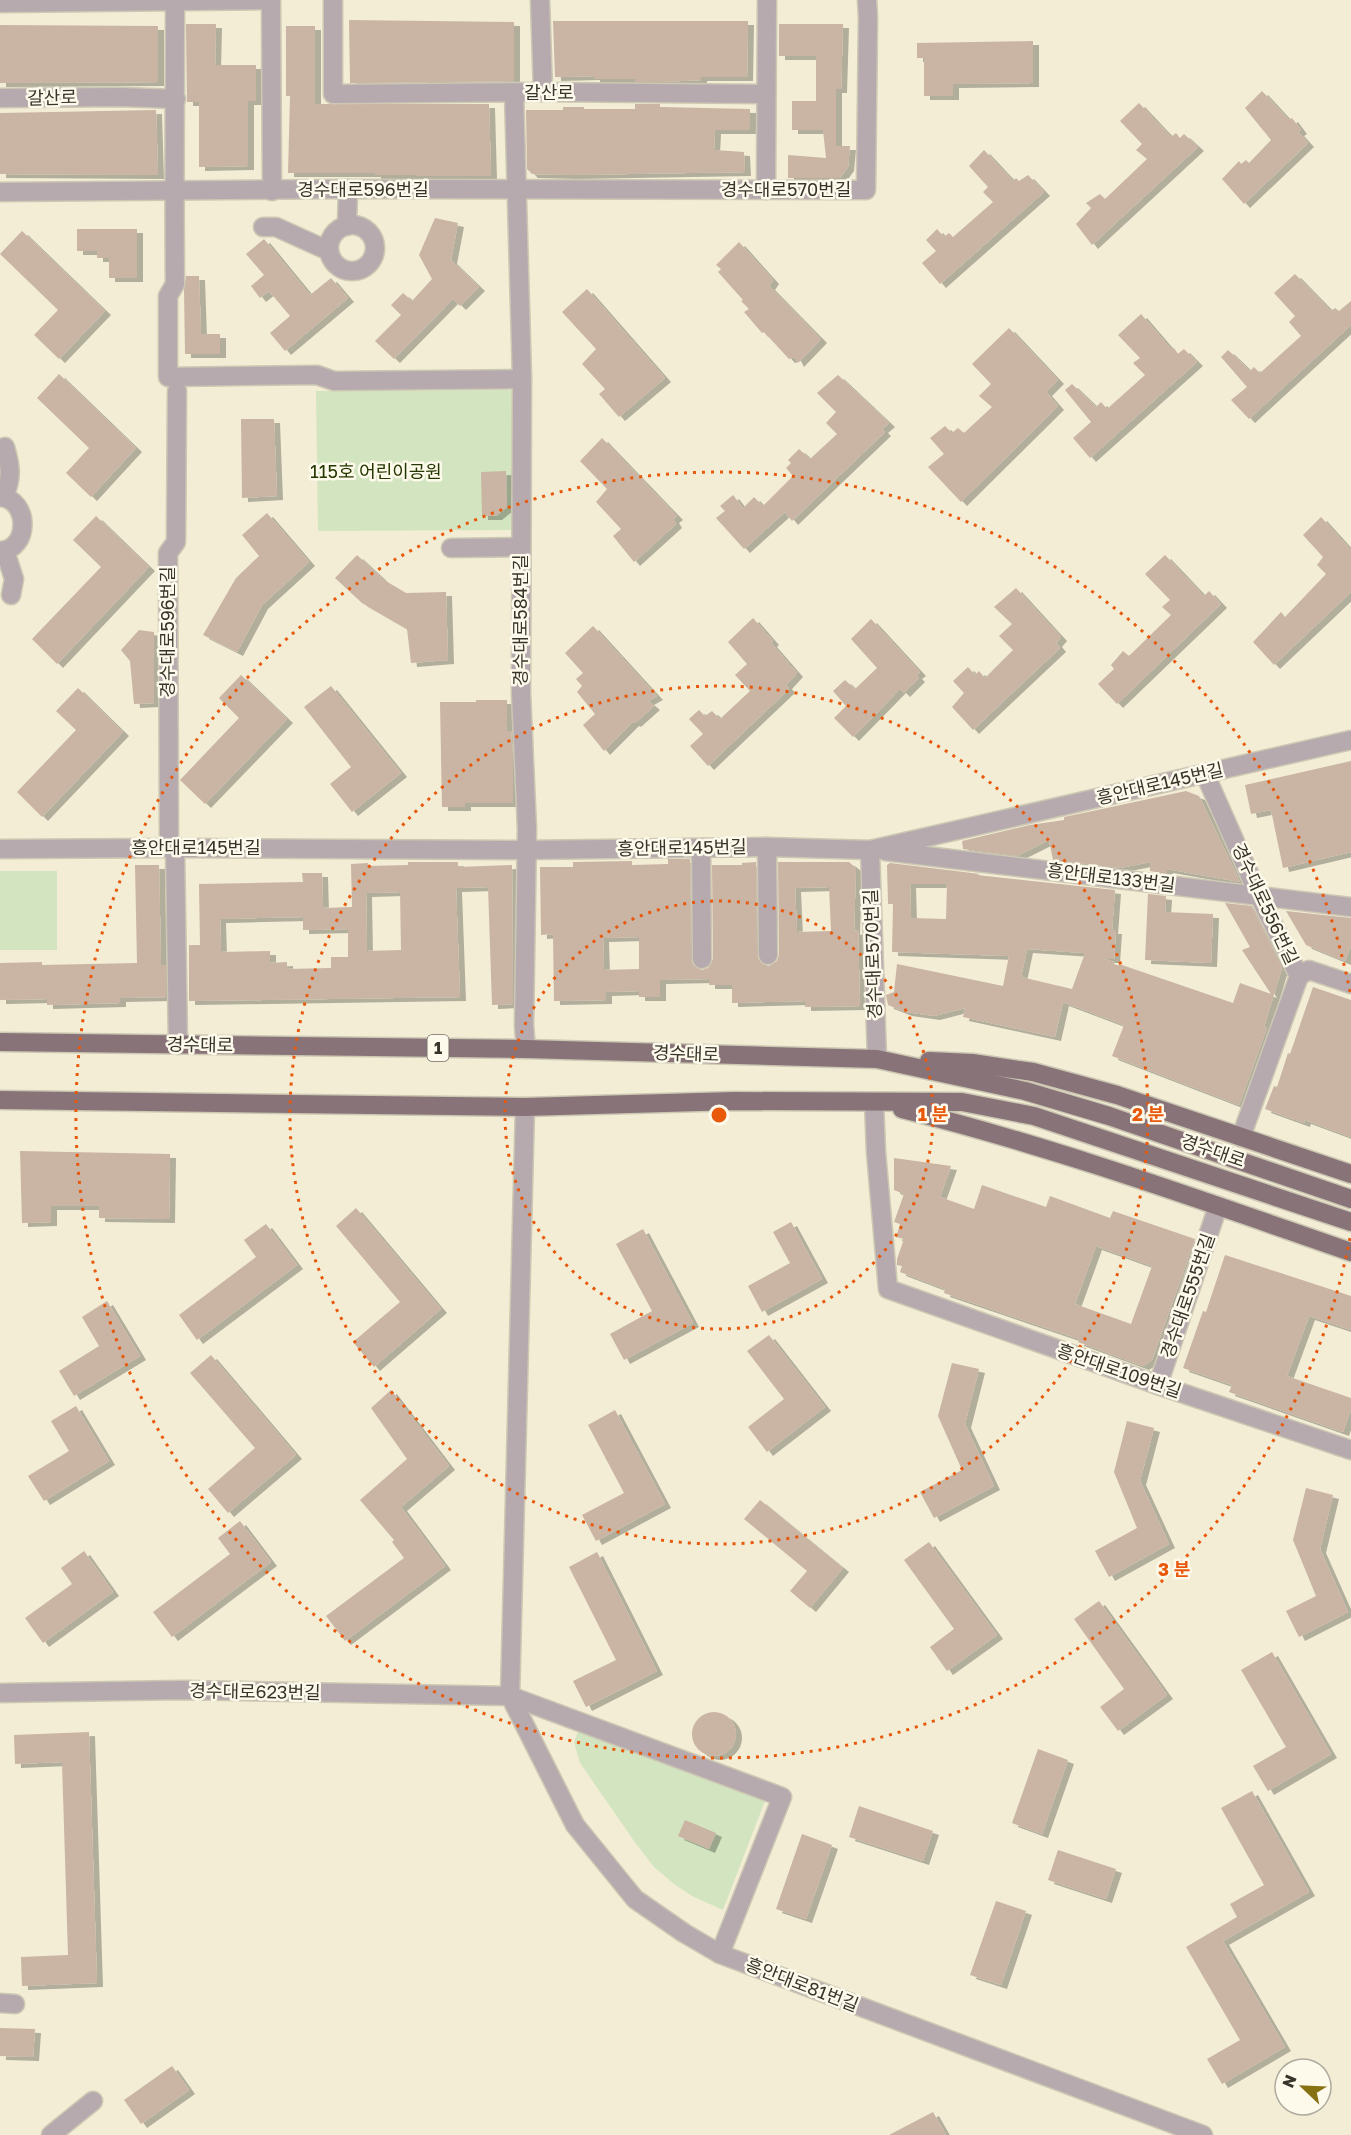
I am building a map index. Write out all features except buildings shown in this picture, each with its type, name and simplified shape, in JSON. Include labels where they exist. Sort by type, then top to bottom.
[{"type":"main road","name":"경수대로","points":[[0,1042],[526,1049],[877,1059],[1025,1091],[1109,1116],[1351,1199]]},
{"type":"main road","points":[[877,1059],[972,1063],[1032,1072],[1117,1095],[1351,1174]]},
{"type":"main road","name":"경수대로","points":[[0,1100],[525,1107],[735,1101],[962,1102],[1034,1116],[1351,1222]]},
{"type":"main road","points":[[874,1102],[969,1126],[1218,1206],[1351,1252]]},
{"type":"street","points":[[0,3],[269,0],[272,191]]},
{"type":"street","name":"갈산로","points":[[333,0],[333,94],[543,92],[765,94]]},
{"type":"street","points":[[540,0],[543,92]]},
{"type":"street","points":[[766,190],[767,0]]},
{"type":"street","name":"경수대로570번길","points":[[516,190],[866,190],[867,0]]},
{"type":"street","name":"경수대로596번길","points":[[175,1],[176,99],[173,191],[175,284],[168,296],[173,384],[176,542],[168,554],[172,843],[178,1045]]},
{"type":"street","name":"경수대로584번길","points":[[514,93],[522,380],[521,693],[527,829],[524,1026],[526,1049]]},
{"type":"street","name":"갈산로","points":[[0,98],[176,99]]},
{"type":"street","points":[[347,226],[348,189]]},
{"type":"street","name":"경수대로596번길","points":[[0,192],[516,190]]},
{"type":"street","points":[[262,226],[276,227],[329,251]]},
{"type":"street","points":[[347,226],[358,226],[368,231],[374,241],[375,252],[371,262],[363,269],[352,272],[341,268],[333,261],[329,251],[331,240],[337,231],[347,226]]},
{"type":"street","points":[[173,384],[317,375],[334,381],[522,380]]},
{"type":"street","points":[[5,447],[11,466],[9,484],[2,497],[19,507],[24,524],[19,540],[2,551],[14,579],[11,595]]},
{"type":"street","points":[[451,548],[521,547]]},
{"type":"street","name":"흥안대로145번길","points":[[0,849],[172,843],[526,850],[767,847],[870,850],[1351,740]]},
{"type":"street","name":"경수대로556번길","points":[[1205,774],[1259,896],[1299,976],[1241,1137]]},
{"type":"street","points":[[767,847],[768,955]]},
{"type":"street","points":[[701,848],[702,958]]},
{"type":"street","name":"경수대로570번길","points":[[870,850],[877,1059]]},
{"type":"street","name":"흥안대로133번길","points":[[870,850],[1351,907]]},
{"type":"street","points":[[1299,976],[1309,970],[1351,984]]},
{"type":"street","name":"흥안대로109번길","points":[[874,1102],[888,1289],[1158,1385],[1351,1450]]},
{"type":"street","points":[[510,1696],[525,1107]]},
{"type":"street","name":"경수대로555번길","points":[[1158,1385],[1218,1206]]},
{"type":"street","name":"경수대로623번길","points":[[0,1693],[182,1690],[510,1696],[782,1797],[720,1954]]},
{"type":"street","name":"흥안대로81번길","points":[[510,1696],[575,1825],[635,1899],[684,1933],[720,1954],[1203,2135]]},
{"type":"street","points":[[51,2135],[93,2101]]},
{"type":"green space","name":"115호 어린이공원","points":[[508,390],[522,392],[521,530],[318,531],[316,391]]},
{"type":"green space","points":[[0,871],[57,871],[57,950],[0,950]]},
{"type":"green space","points":[[586,1728],[765,1801],[723,1910],[692,1896],[674,1884],[654,1867],[634,1841],[580,1763],[574,1742],[579,1729]]}]
